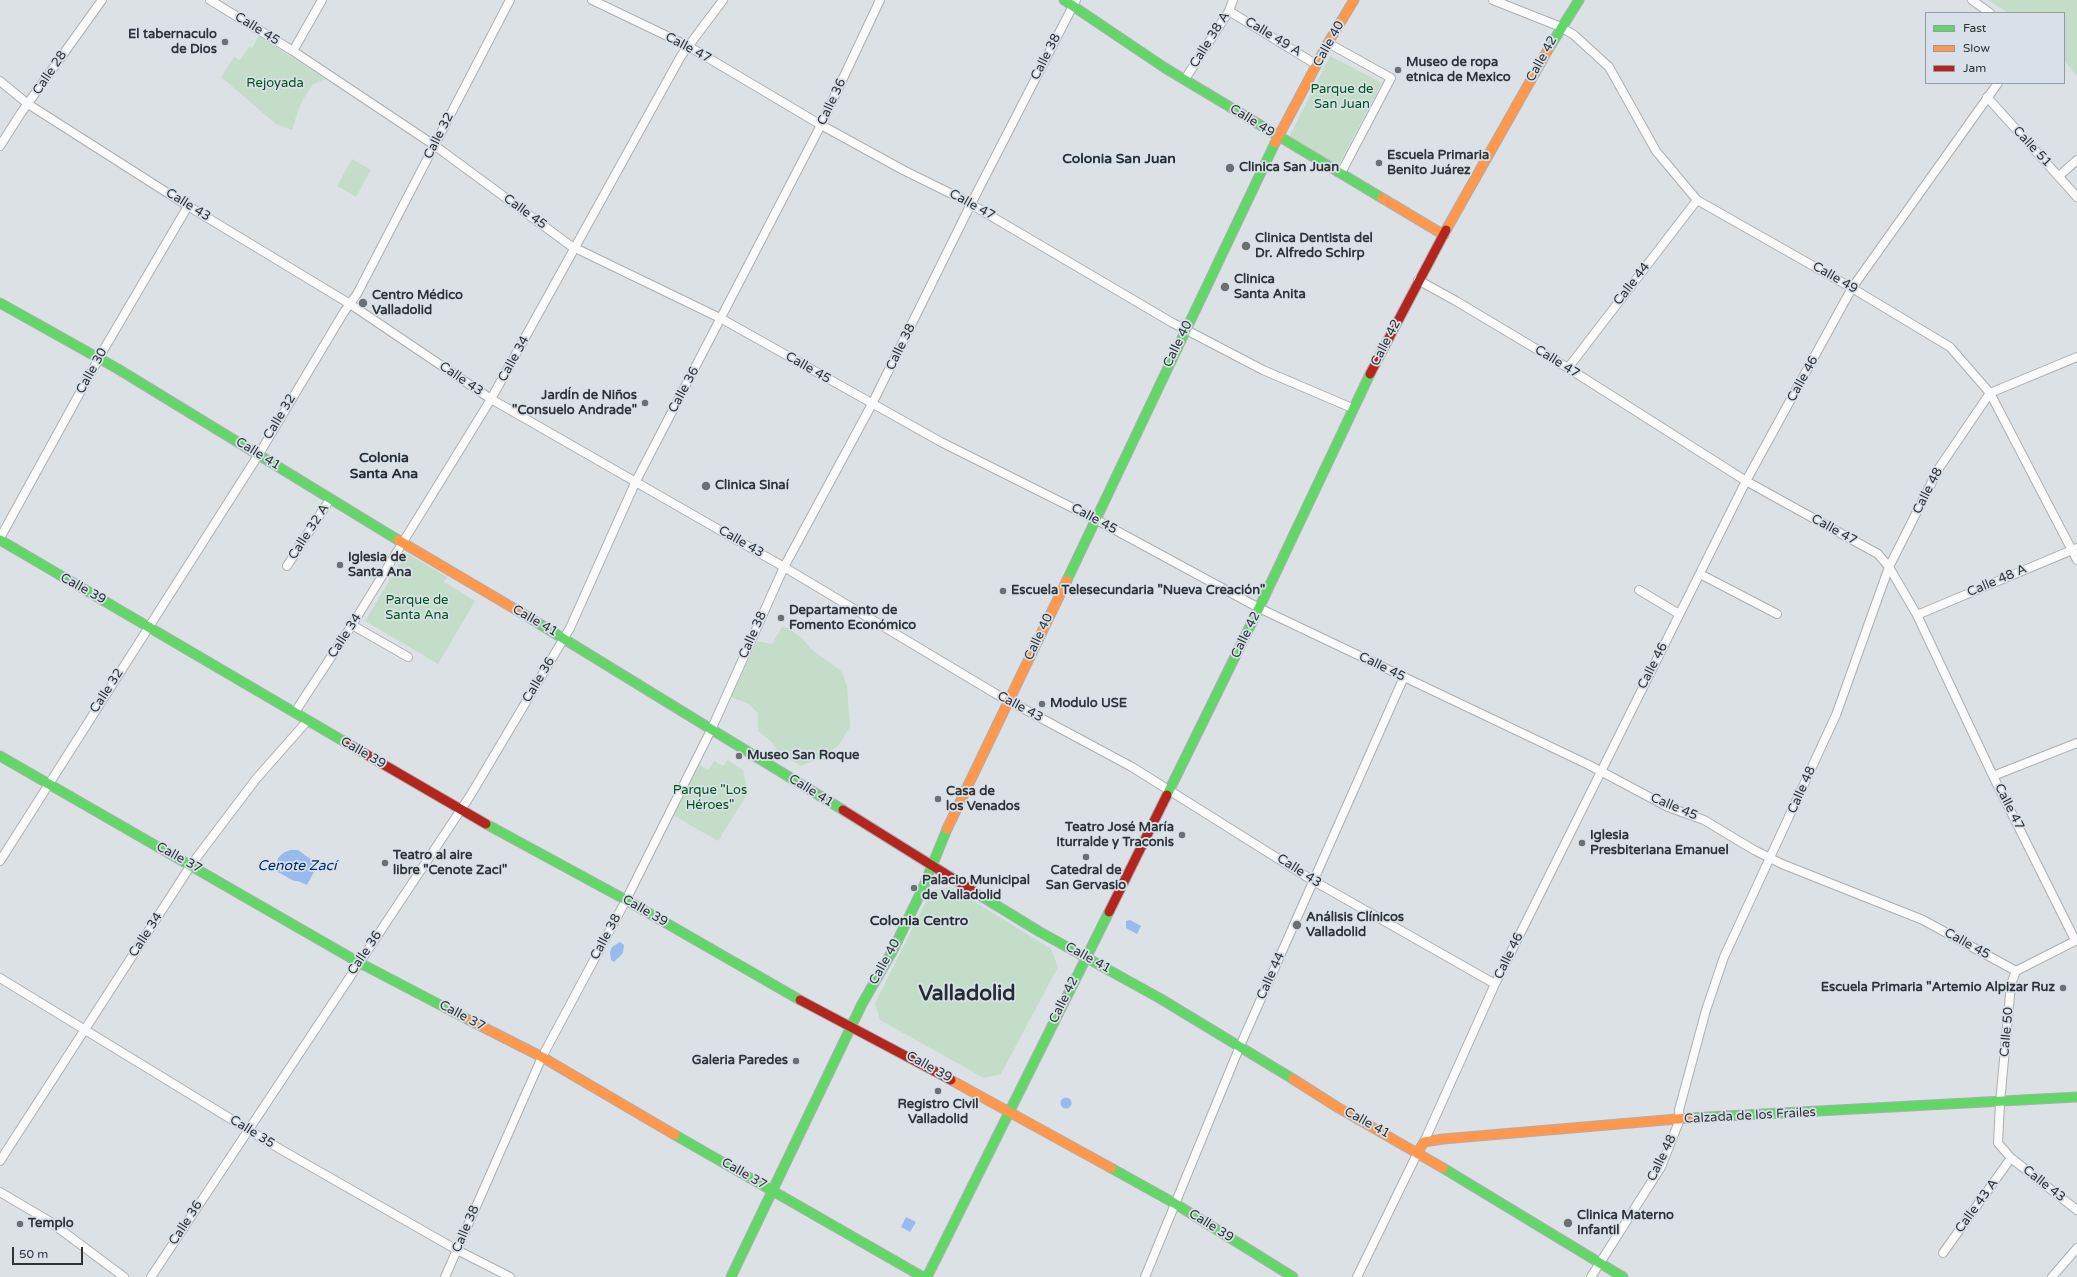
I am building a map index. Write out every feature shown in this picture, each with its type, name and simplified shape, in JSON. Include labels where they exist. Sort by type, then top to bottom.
[{"type":"main road","name":"Calle 49","points":[[1064,0],[1074,3],[1185,79],[1278,137],[1444,234]]},
{"type":"main road","name":"Calle 40","points":[[731,1277],[852,1026],[923,888],[940,843],[1278,137],[1328,44],[1354,0]]},
{"type":"main road","name":"Calle 42","points":[[927,1277],[1008,1111],[1085,957],[1122,888],[1170,790],[1259,608],[1352,408],[1418,280],[1561,26],[1579,0]]},
{"type":"main road","name":"Calle 41","points":[[0,302],[99,358],[259,454],[402,543],[564,638],[650,692],[712,728],[898,846],[932,865],[1034,928],[1240,1046],[1337,1107],[1418,1152],[1517,1214],[1623,1277]]},
{"type":"main road","name":"Calle 39","points":[[0,539],[149,626],[269,699],[308,720],[461,810],[626,900],[780,989],[852,1026],[1174,1203],[1293,1277]]},
{"type":"main road","name":"Calle 37","points":[[0,756],[47,785],[191,865],[358,962],[542,1057],[923,1277]]},
{"type":"main road","name":"Calzada de los Frailes","points":[[1424,1142],[1680,1119],[2000,1103],[2077,1097]]},
{"type":"main road","name":"Calle 46","points":[[1418,1152],[1424,1142]]},
{"type":"street","name":"Calle 28","points":[[0,146],[102,0]]},
{"type":"street","name":"Calle 45","points":[[210,0],[293,51],[434,145],[576,248],[722,318],[941,442],[1095,519],[1259,608],[1601,772],[1668,807],[1704,820],[1771,859],[1923,920],[2016,971]]},
{"type":"street","points":[[293,51],[322,0]]},
{"type":"street","name":"Calle 32","points":[[0,861],[259,454],[350,304],[358,294],[510,0]]},
{"type":"street","name":"Calle 47","points":[[592,0],[688,46],[821,126],[971,204],[1185,329],[1263,370],[1352,408]]},
{"type":"street","name":"Calle 34","points":[[294,712],[352,625],[491,399],[688,46],[723,0]]},
{"type":"street","name":"Calle 36","points":[[150,1277],[358,962],[461,810],[564,638],[636,481],[821,126],[880,0]]},
{"type":"street","name":"Calle 38 A","points":[[1185,79],[1229,11],[1233,0]]},
{"type":"street","points":[[1493,0],[1561,26]]},
{"type":"street","points":[[1972,0],[1989,12]]},
{"type":"street","name":"Calle 38","points":[[445,1277],[542,1057],[626,900],[712,728],[784,567],[872,404],[971,204],[1074,3]]},
{"type":"street","name":"Calle 49 A","points":[[1229,11],[1317,65]]},
{"type":"street","name":"Calle 49","points":[[1561,26],[1574,35],[1610,67],[1656,151],[1697,200],[1852,288],[1950,347],[1990,393],[2074,549],[2077,560]]},
{"type":"street","points":[[1328,44],[1391,78],[1341,173]]},
{"type":"street","name":"Calle 43","points":[[0,81],[28,104],[188,206],[350,304],[491,399],[784,567],[1009,701],[1170,790],[1312,880],[1495,984]]},
{"type":"street","name":"Calle 46","points":[[1424,1142],[1495,984],[1746,481],[1852,288],[1997,84]]},
{"type":"street","name":"Calle 51","points":[[1987,97],[2077,196]]},
{"type":"street","points":[[2059,176],[2077,160]]},
{"type":"street","name":"Calle 44","points":[[1568,368],[1697,200]]},
{"type":"street","name":"Calle 30","points":[[0,539],[99,358],[188,206]]},
{"type":"street","name":"Calle 47","points":[[1418,280],[1568,368],[1746,481],[1878,554],[1890,567],[1917,615],[1994,776],[2076,940]]},
{"type":"street","points":[[1990,393],[2077,357]]},
{"type":"street","name":"Calle 48","points":[[1591,1277],[1661,1168],[1680,1119],[1679,1110],[1706,1010],[1724,958],[1771,859],[1836,715],[1890,567],[1939,468],[1990,393]]},
{"type":"street","name":"Calle 32 A","points":[[287,566],[330,499]]},
{"type":"street","name":"Calle 48 A","points":[[1917,615],[2074,549]]},
{"type":"street","points":[[1700,574],[1776,614]]},
{"type":"street","points":[[1639,590],[1679,614]]},
{"type":"street","points":[[352,625],[408,657]]},
{"type":"street","name":"Calle 44","points":[[1145,1277],[1174,1203],[1240,1046],[1312,880],[1404,677]]},
{"type":"street","name":"Calle 34","points":[[0,1161],[191,865],[256,779],[308,720]]},
{"type":"street","points":[[1994,776],[2077,743]]},
{"type":"street","points":[[2016,971],[2076,940]]},
{"type":"street","name":"Calle 50","points":[[2010,1158],[1998,1143],[2000,1103],[2011,984],[2016,971]]},
{"type":"street","name":"Calle 35","points":[[0,978],[248,1129],[457,1250],[510,1277]]},
{"type":"street","name":"Calle 46","points":[[1357,1277],[1418,1152]]},
{"type":"street","name":"Calle 43","points":[[2010,1158],[2077,1210]]},
{"type":"street","name":"Calle 43 A","points":[[1943,1253],[2010,1158]]},
{"type":"street","points":[[0,1192],[49,1221],[124,1277]]},
{"type":"street","points":[[2052,1277],[2077,1248]]},
{"type":"green space","points":[[1988,0],[2077,0],[2077,76],[2065,61],[2065,12],[2007,12]]},
{"type":"green space","name":"Rejoyada","points":[[259,36],[325,79],[312,85],[300,105],[292,130],[276,124],[221,77],[234,57],[240,60],[249,47],[252,48]]},
{"type":"green space","name":"Parque de San Juan","points":[[1330,56],[1382,83],[1338,166],[1288,139]]},
{"type":"green space","points":[[352,159],[371,170],[356,197],[337,186]]},
{"type":"green space","name":"Parque de Santa Ana","points":[[406,553],[447,577],[444,582],[475,601],[438,664],[365,621]]},
{"type":"green space","points":[[782,627],[788,628],[803,639],[811,649],[842,672],[847,686],[850,727],[838,746],[820,758],[801,766],[778,752],[772,742],[758,731],[758,713],[749,704],[731,697],[757,641],[772,644]]},
{"type":"green space","name":"Parque \"Los Héroes\"","points":[[728,760],[743,770],[748,793],[718,841],[671,814],[697,763],[708,770],[714,761],[723,766]]},
{"type":"green space","points":[[951,887],[1051,949],[1058,967],[1001,1074],[984,1078],[880,1020],[875,1003],[932,890]]},
{"type":"water","name":"Cenote Zací","points":[[290,850],[298,850],[312,860],[314,872],[307,885],[294,881],[276,871],[278,858],[283,853]]},
{"type":"water","points":[[1130,920],[1141,926],[1137,934],[1126,928],[1126,921]]},
{"type":"water","points":[[620,942],[624,945],[623,953],[614,962],[611,960],[610,952],[612,947]]},
{"type":"water","points":[[1066,1097],[1070,1099],[1072,1103],[1070,1107],[1066,1109],[1062,1107],[1060,1103],[1062,1099]]},
{"type":"water","points":[[906,1217],[916,1222],[910,1232],[901,1227]]},
{"type":"traffic: fast","points":[[1064,0],[1165,68],[1382,198]]},
{"type":"traffic: fast","points":[[1549,48],[1579,0]]},
{"type":"traffic: fast","points":[[1067,580],[1275,143]]},
{"type":"traffic: fast","points":[[0,303],[118,369],[398,540]]},
{"type":"traffic: fast","points":[[1167,795],[1259,608],[1370,374]]},
{"type":"traffic: fast","points":[[0,540],[350,745]]},
{"type":"traffic: fast","points":[[520,612],[843,810]]},
{"type":"traffic: fast","points":[[0,756],[358,962],[469,1020]]},
{"type":"traffic: fast","points":[[486,824],[626,900],[800,1000]]},
{"type":"traffic: fast","points":[[731,1277],[862,1004],[893,950],[923,888],[947,829]]},
{"type":"traffic: fast","points":[[981,896],[1040,932],[1161,999],[1293,1079]]},
{"type":"traffic: fast","points":[[927,1277],[1109,912]]},
{"type":"traffic: fast","points":[[1689,1118],[2077,1097]]},
{"type":"traffic: fast","points":[[675,1135],[923,1277]]},
{"type":"traffic: fast","points":[[1111,1168],[1174,1203],[1293,1277]]},
{"type":"traffic: fast","points":[[1443,1168],[1623,1277]]},
{"type":"traffic: slow","points":[[1275,143],[1328,43],[1354,0]]},
{"type":"traffic: slow","points":[[1446,230],[1549,48]]},
{"type":"traffic: slow","points":[[1382,198],[1444,235]]},
{"type":"traffic: slow","points":[[398,540],[520,612]]},
{"type":"traffic: slow","points":[[947,829],[1067,580]]},
{"type":"traffic: slow","points":[[469,1020],[542,1057],[675,1135]]},
{"type":"traffic: slow","points":[[1293,1079],[1337,1107],[1443,1168]]},
{"type":"traffic: slow","points":[[951,1080],[1111,1168]]},
{"type":"traffic: slow","points":[[1418,1152],[1424,1142],[1443,1139],[1689,1118]]},
{"type":"traffic: jam","points":[[1370,374],[1446,230]]},
{"type":"traffic: jam","points":[[350,745],[486,824]]},
{"type":"traffic: jam","points":[[1109,912],[1167,795]]},
{"type":"traffic: jam","points":[[843,810],[981,896]]},
{"type":"traffic: jam","points":[[800,1000],[951,1080]]},
{"type":"place","name":"El tabernaculo de Dios","points":[[225,42]]},
{"type":"place","name":"Museo de ropa etnica de Mexico","points":[[1398,70]]},
{"type":"place","name":"Escuela Primaria Benito Juárez","points":[[1379,163]]},
{"type":"place","name":"Clinica San Juan","points":[[1230,168]]},
{"type":"place","name":"Clinica Dentista del Dr. Alfredo Schirp","points":[[1246,246]]},
{"type":"place","name":"Clinica Santa Anita","points":[[1225,287]]},
{"type":"place","name":"Centro Médico Valladolid","points":[[363,303]]},
{"type":"place","name":"JardÍn de Niños \"Consuelo Andrade\"","points":[[645,403]]},
{"type":"place","name":"Clinica Sinaí","points":[[706,486]]},
{"type":"place","name":"Iglesia de Santa Ana","points":[[340,565]]},
{"type":"place","name":"Escuela Telesecundaria \"Nueva Creación\"","points":[[1003,591]]},
{"type":"place","name":"Departamento de Fomento Económico","points":[[781,618]]},
{"type":"place","name":"Modulo USE","points":[[1042,704]]},
{"type":"place","name":"Museo San Roque","points":[[739,756]]},
{"type":"place","name":"Casa de los Venados","points":[[938,799]]},
{"type":"place","name":"Teatro José María Iturralde y Traconis","points":[[1182,835]]},
{"type":"place","name":"Iglesia Presbiteriana Emanuel","points":[[1582,843]]},
{"type":"place","name":"Catedral de San Gervasio","points":[[1086,857]]},
{"type":"place","name":"Teatro al aire libre \"Cenote Zaci\"","points":[[385,863]]},
{"type":"place","name":"Palacio Municipal de Valladolid","points":[[914,888]]},
{"type":"place","name":"Análisis Clínicos Valladolid","points":[[1297,925]]},
{"type":"place","name":"Escuela Primaria \"Artemio Alpizar Ruz","points":[[2063,988]]},
{"type":"place","name":"Galeria Paredes","points":[[796,1061]]},
{"type":"place","name":"Registro Civil Valladolid","points":[[938,1091]]},
{"type":"place","name":"Clinica Materno Infantil","points":[[1568,1223]]},
{"type":"place","name":"Templo","points":[[20,1224]]},
{"type":"district","name":"Colonia San Juan","points":[[1119,159]]},
{"type":"district","name":"Colonia Santa Ana","points":[[384,466]]},
{"type":"district","name":"Colonia Centro","points":[[919,921]]},
{"type":"district","name":"Valladolid","points":[[967,994]]}]
